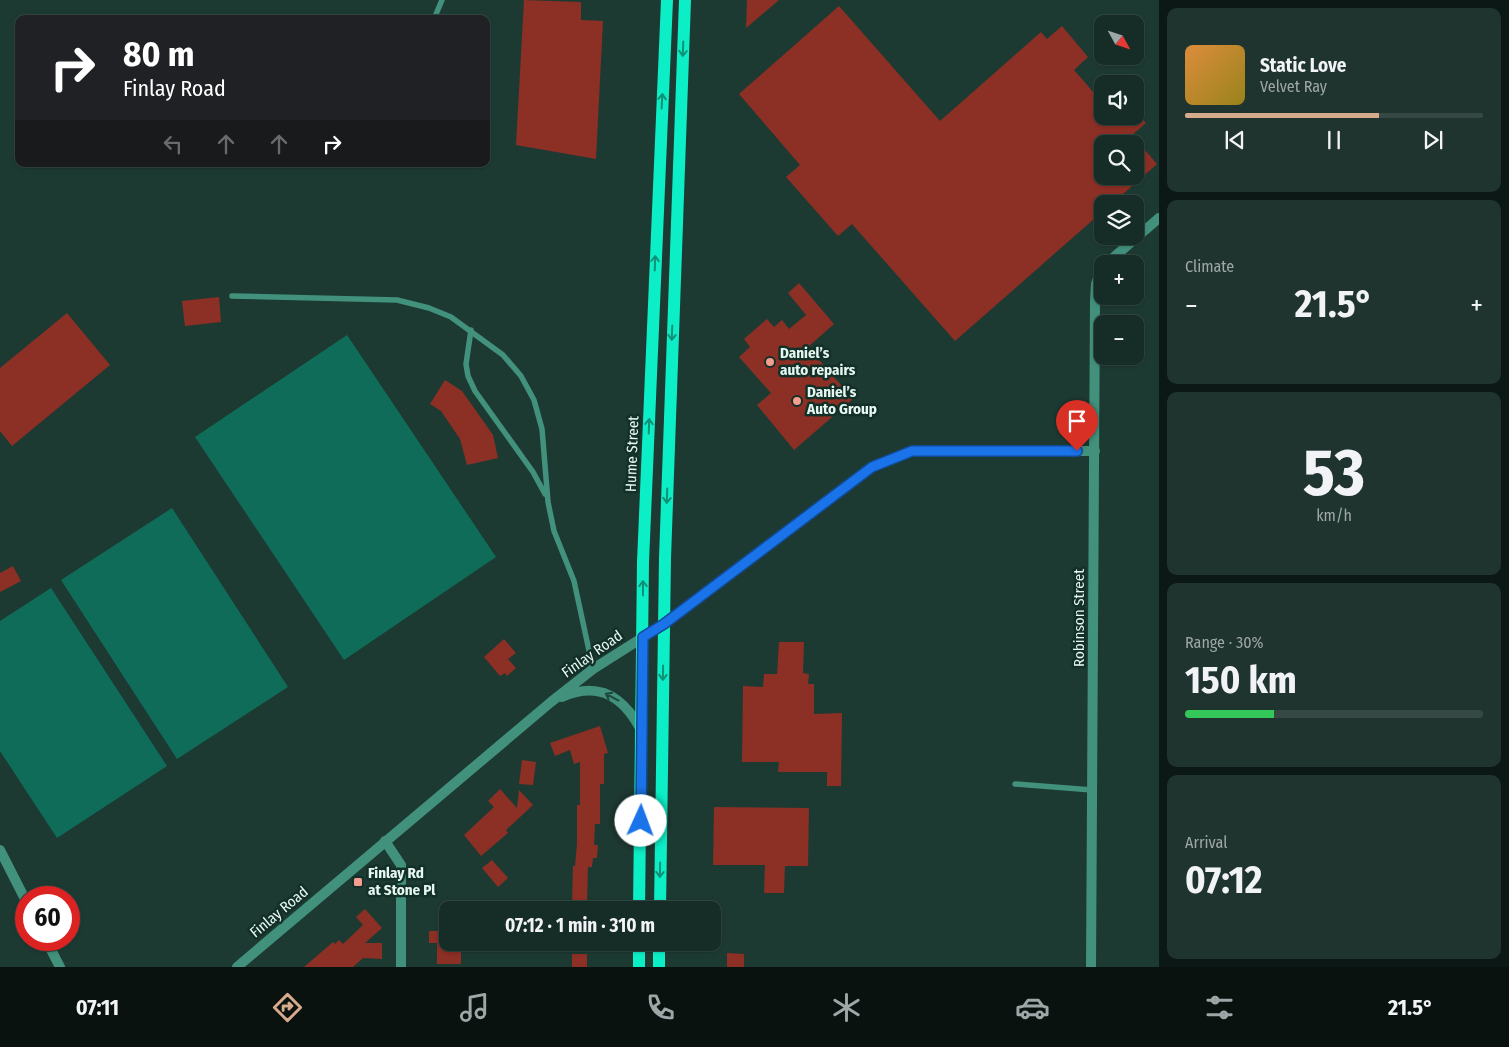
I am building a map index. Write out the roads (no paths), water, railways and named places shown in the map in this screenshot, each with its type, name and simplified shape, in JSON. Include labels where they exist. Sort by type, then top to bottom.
[{"type":"main road","name":"Hume Street","points":[[639,901],[644,562],[667,0]]},
{"type":"main road","points":[[660,901],[664,624],[676,222],[685,0]]},
{"type":"main road","points":[[639,951],[639,967]]},
{"type":"main road","points":[[659,951],[659,967]]},
{"type":"street","points":[[1117,255],[1159,218]]},
{"type":"street","name":"Robinson Street","points":[[1091,967],[1095,305]]},
{"type":"street","name":"Finlay Road","points":[[236,967],[551,702],[593,669],[664,624],[872,467],[912,451],[1095,451]]},
{"type":"street","points":[[551,702],[585,690],[611,695],[634,715],[643,733]]},
{"type":"street","points":[[386,842],[401,865],[401,967]]},
{"type":"street","points":[[0,850],[18,886]]},
{"type":"street","points":[[52,951],[60,967]]},
{"type":"lane","points":[[436,15],[442,0]]},
{"type":"lane","points":[[232,296],[397,300],[428,308],[451,317],[503,355],[521,376],[534,400],[542,430],[548,498],[554,531],[574,581],[593,669]]},
{"type":"lane","points":[[471,330],[466,364],[468,376],[475,391],[533,472],[548,498]]},
{"type":"lane","points":[[1015,784],[1092,790]]},
{"type":"place","name":"Daniel’s auto repairs","points":[[770,362]]},
{"type":"place","name":"Daniel’s Auto Group","points":[[797,401]]},
{"type":"place","name":"Finlay Rd at Stone Pl","points":[[358,882]]}]
